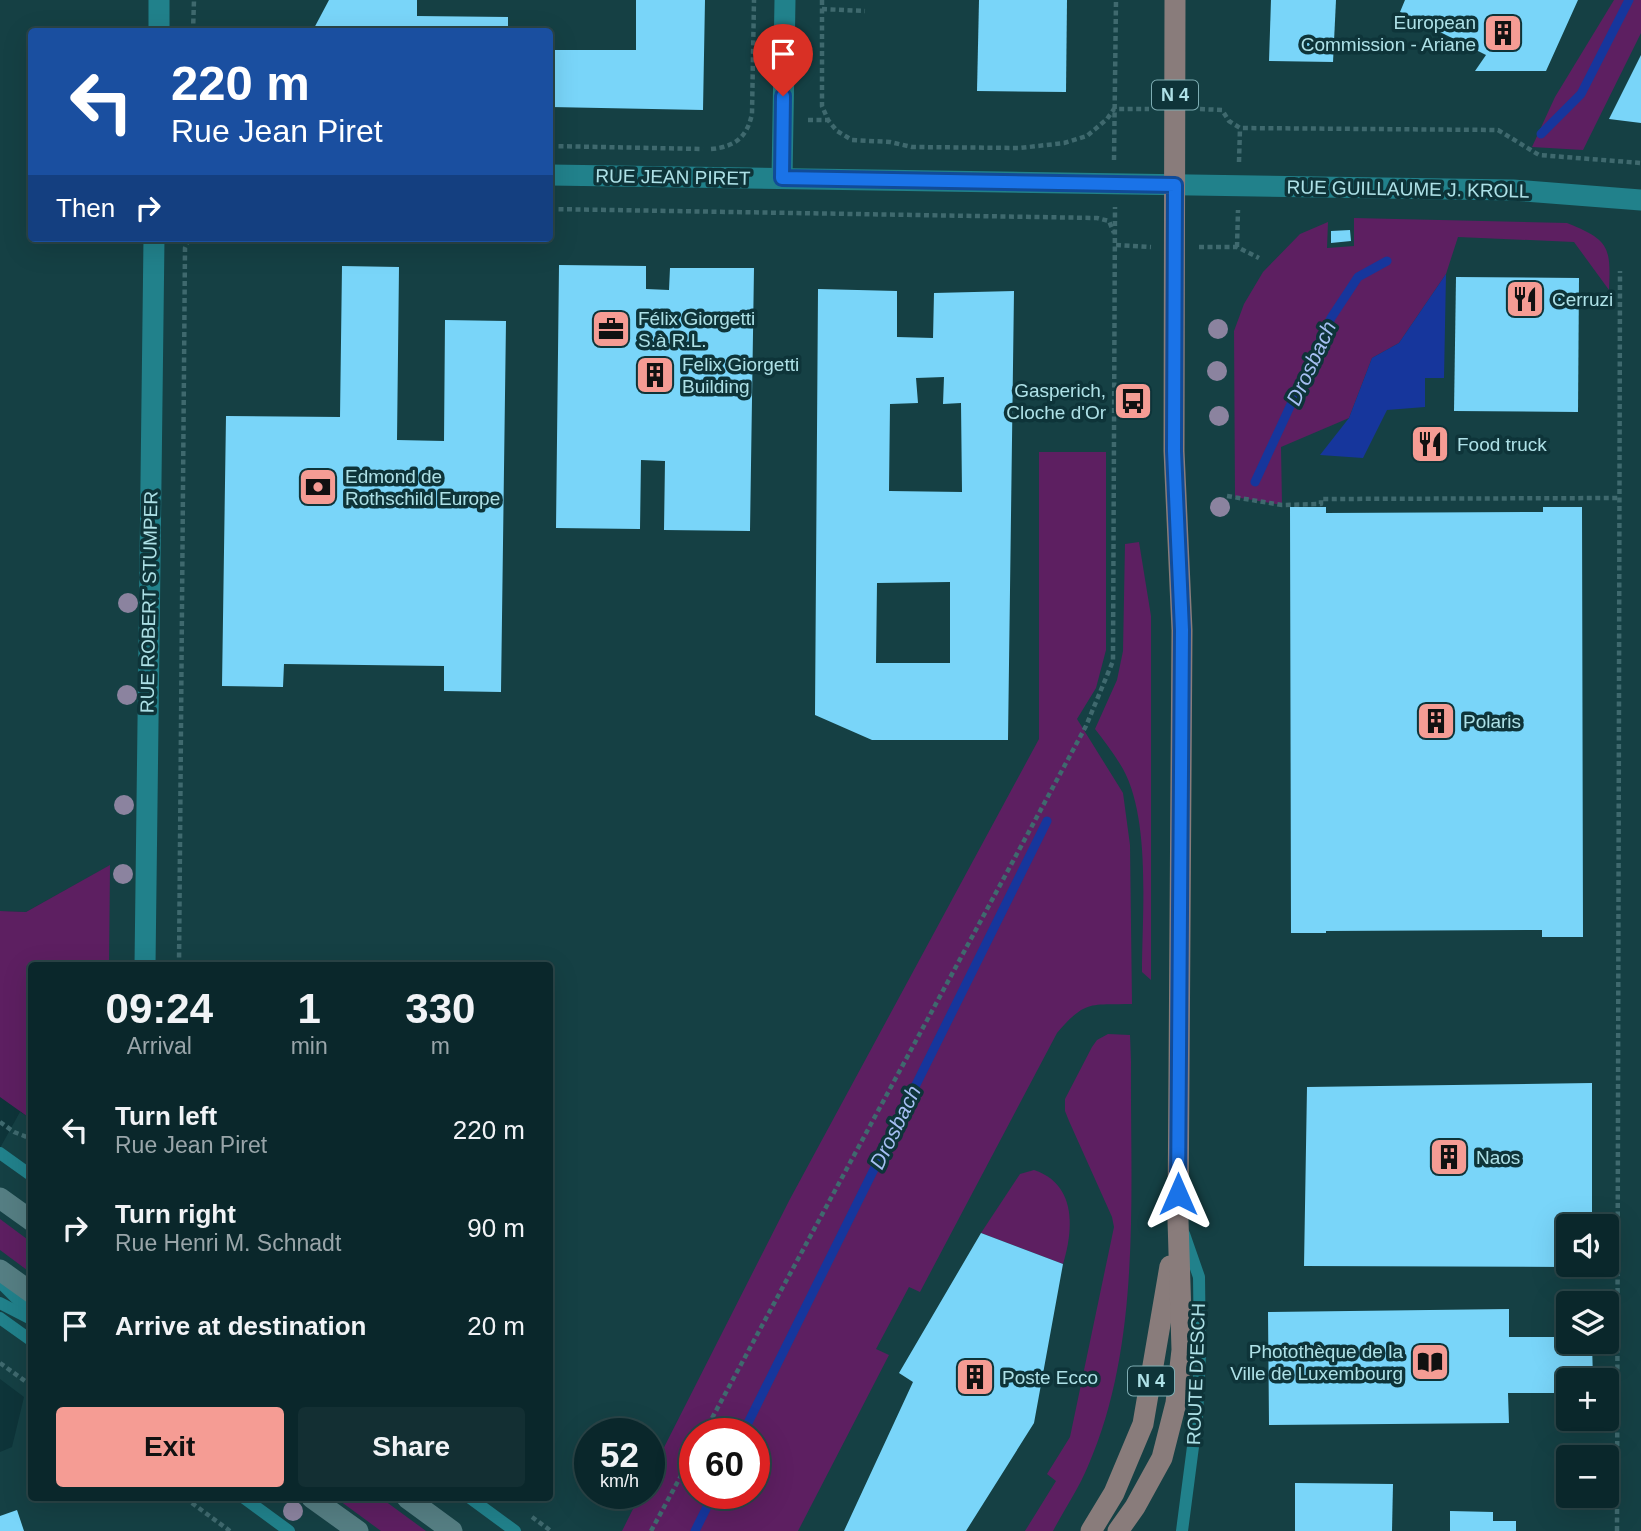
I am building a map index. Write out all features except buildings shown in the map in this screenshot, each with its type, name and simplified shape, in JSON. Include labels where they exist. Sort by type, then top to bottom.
[{"type":"main road","name":"ROUTE D'ESCH","points":[[1118,1531],[1135,1507],[1162,1458],[1176,1403],[1182,1350],[1178,1220],[1182,630],[1174,451],[1174,0]]},
{"type":"main road","points":[[0,1198],[28,1218]]},
{"type":"main road","name":"ROUTE D'ESCH","points":[[1091,1531],[1114,1493],[1143,1424],[1178,1220]]},
{"type":"main road","points":[[0,1270],[28,1290]]},
{"type":"main road","points":[[316,1501],[358,1531]]},
{"type":"main road","points":[[411,1501],[452,1531]]},
{"type":"street","points":[[159,0],[159,28]]},
{"type":"street","points":[[782,178],[785,0]]},
{"type":"street","name":"RUE JEAN PIRET","points":[[553,175],[1175,185]]},
{"type":"street","name":"RUE GUILLAUME J. KROLL","points":[[1175,185],[1513,190],[1641,200]]},
{"type":"street","name":"RUE ROBERT STUMPER","points":[[145,962],[155,242]]},
{"type":"lane","points":[[0,1153],[28,1173]]},
{"type":"lane","name":"ROUTE D'ESCH","points":[[1178,1220],[1199,1277],[1200,1354],[1197,1416],[1182,1531]]},
{"type":"lane","points":[[0,1282],[28,1313]]},
{"type":"lane","points":[[0,1303],[28,1315]]},
{"type":"lane","points":[[0,1318],[28,1338]]},
{"type":"lane","points":[[248,1501],[289,1531]]},
{"type":"lane","points":[[474,1501],[515,1531]]},
{"type":"path","points":[[193,28],[194,0]]},
{"type":"path","points":[[553,146],[714,149],[729,147],[738,142],[750,127],[752,114],[754,0]]},
{"type":"path","points":[[822,0],[822,106],[837,131],[852,140],[890,142],[912,147],[1020,148],[1065,143],[1087,136],[1107,119],[1114,109]]},
{"type":"path","points":[[712,1418],[1086,726],[1113,662],[1116,0]]},
{"type":"path","points":[[822,9],[865,11]]},
{"type":"path","points":[[1114,109],[1222,110],[1229,121],[1240,128],[1498,130],[1539,155],[1641,163]]},
{"type":"path","points":[[553,209],[1097,218],[1109,221],[1116,246]]},
{"type":"path","points":[[179,962],[185,248],[187,242]]},
{"type":"path","points":[[1237,247],[1259,258]]},
{"type":"path","points":[[1617,1531],[1620,271]]},
{"type":"path","points":[[1227,496],[1282,505],[1321,504],[1321,499],[1619,498]]},
{"type":"path","points":[[0,1122],[28,1137]]},
{"type":"path","points":[[0,1363],[28,1383]]},
{"type":"path","points":[[651,1531],[679,1479]]},
{"type":"path","points":[[189,1501],[230,1531]]},
{"type":"shaded area","points":[[0,0],[1641,0],[1641,1531],[0,1531],[0,1452],[12,1447],[24,1397],[0,1379],[0,1148],[20,1112],[28,1117],[28,1501],[553,1501],[553,962],[109,962],[109,866],[26,912],[0,911]]},
{"type":"shaded area","points":[[1614,0],[1641,0],[1641,33],[1583,150],[1532,147],[1555,97]]},
{"type":"shaded area","points":[[1354,218],[1567,223],[1592,234],[1604,246],[1608,254],[1609,290],[1574,242],[1458,237],[1446,274],[1399,343],[1372,358],[1349,418],[1281,447],[1282,505],[1235,497],[1234,331],[1244,304],[1263,272],[1300,234],[1328,222],[1327,248],[1354,246]]},
{"type":"shaded area","points":[[1446,274],[1444,378],[1425,378],[1425,407],[1387,410],[1363,458],[1320,455],[1349,418],[1372,358],[1399,343]]},
{"type":"shaded area","points":[[1039,452],[1106,452],[1106,650],[1096,688],[1077,719],[1123,793],[1130,845],[1132,1004],[1090,1006],[1075,1014],[1057,1033],[920,1292],[909,1287],[876,1349],[889,1355],[798,1531],[622,1531],[633,1509],[665,1509],[665,1445],[790,1199],[1039,739]]},
{"type":"shaded area","points":[[1139,542],[1151,616],[1151,980],[1142,972],[1143,868],[1138,814],[1123,769],[1095,729],[1117,680],[1123,651],[1125,544]]},
{"type":"shaded area","points":[[110,865],[109,962],[28,962],[28,1117],[0,1097],[0,911],[26,912]]},
{"type":"shaded area","points":[[1108,1034],[1130,1035],[1131,1062],[1129,1267],[1125,1319],[1117,1369],[1105,1419],[1076,1491],[1053,1531],[1025,1531],[1056,1481],[1047,1474],[1070,1437],[1114,1227],[1065,1111],[1065,1099],[1092,1047],[1097,1040]]},
{"type":"shaded area","points":[[1034,1170],[1048,1177],[1065,1196],[1070,1222],[1063,1264],[981,1233],[1020,1174]]},
{"type":"shaded area","points":[[0,1219],[28,1240],[28,1271],[0,1250]]},
{"type":"shaded area","points":[[340,1501],[385,1501],[426,1531],[381,1531]]},
{"type":"waterway","name":"Drosbach","points":[[1541,134],[1581,94],[1629,0]]},
{"type":"waterway","name":"Drosbach","points":[[1255,482],[1331,318],[1358,277],[1387,261]]},
{"type":"waterway","name":"Drosbach","points":[[750,1418],[1047,821]]},
{"type":"waterway","name":"Drosbach","points":[[695,1531],[706,1509]]},
{"type":"place","name":"European Commission - Ariane","points":[[1503,33]]},
{"type":"place","name":"Cerruzi","points":[[1525,299]]},
{"type":"place","name":"Félix Giorgetti S.à R.L.","points":[[611,329]]},
{"type":"place","name":"Felix Giorgetti Building","points":[[655,375]]},
{"type":"place","name":"Gasperich, Cloche d'Or","points":[[1133,401]]},
{"type":"place","name":"Food truck","points":[[1430,444]]},
{"type":"place","name":"Edmond de Rothschild Europe","points":[[318,487]]},
{"type":"place","name":"Polaris","points":[[1436,721]]},
{"type":"place","name":"Naos","points":[[1449,1157]]},
{"type":"place","name":"Photothèque de la Ville de Luxembourg","points":[[1430,1362]]},
{"type":"place","name":"Poste Ecco","points":[[975,1377]]},
{"type":"route","points":[[783,96],[782,178],[1175,185],[1174,451],[1182,630],[1178,1194]]}]
